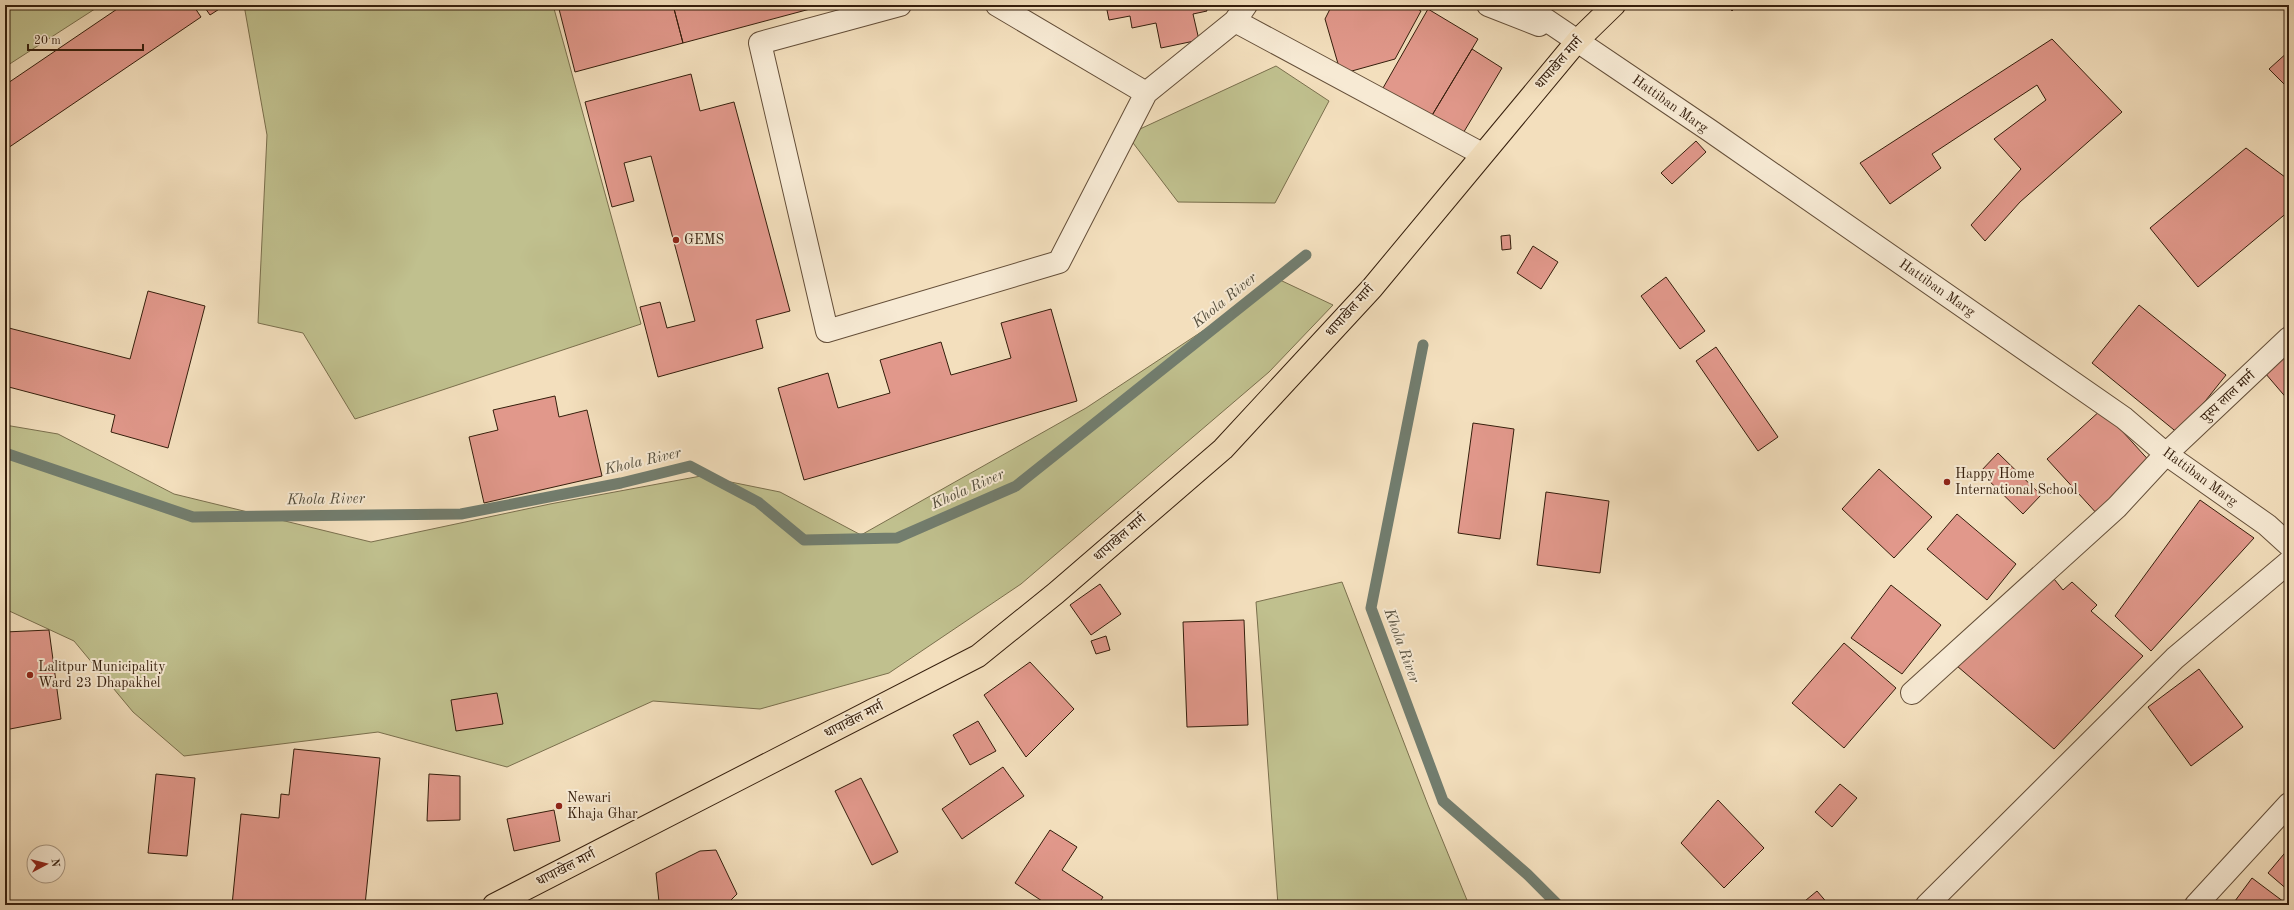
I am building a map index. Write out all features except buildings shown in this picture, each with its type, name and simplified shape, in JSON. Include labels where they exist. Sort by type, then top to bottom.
[{"type":"main road","name":"धापाखेल मार्ग","points":[[494,905],[978,656],[1056,593],[1223,449],[1372,288],[1578,40],[1614,5]]},
{"type":"street","points":[[900,5],[760,43],[827,331],[1059,262],[1146,93],[1241,13],[1482,154]]},
{"type":"street","points":[[997,5],[1146,93]]},
{"type":"street","points":[[1488,5],[1578,40]]},
{"type":"street","points":[[1524,5],[1578,40]]},
{"type":"street","name":"Hattiban Marg","points":[[1578,40],[2124,418],[2166,454],[2266,525],[2289,545]]},
{"type":"street","name":"पुस्प लाल मार्ग","points":[[1912,693],[2117,507],[2166,454],[2289,338]]},
{"type":"street","points":[[1927,905],[2175,658],[2289,562]]},
{"type":"street","points":[[2196,905],[2289,804]]},
{"type":"green space","points":[[5,5],[101,5],[5,67]]},
{"type":"green space","points":[[244,5],[553,5],[641,324],[355,419],[303,333],[258,323],[267,135]]},
{"type":"green space","points":[[1276,66],[1329,101],[1275,203],[1178,202],[1127,135]]},
{"type":"green space","points":[[1280,280],[1333,305],[1269,372],[1021,584],[889,673],[760,709],[653,701],[507,767],[378,732],[184,756],[133,712],[74,641],[5,609],[5,425],[58,434],[174,494],[371,542],[550,504],[701,476],[780,492],[861,535],[1086,408]]},
{"type":"green space","points":[[1342,582],[1428,805],[1469,905],[1278,905],[1256,602]]},
{"type":"waterway","name":"Khola River","points":[[5,453],[193,517],[461,514],[621,483],[690,466],[758,502],[804,540],[897,538],[1016,486],[1306,255]]},
{"type":"waterway","name":"Khola River","points":[[1423,345],[1371,608],[1443,801],[1527,874],[1558,905]]},
{"type":"place","name":"GEMS","points":[[676,240]]},
{"type":"place","name":"Happy Home International School","points":[[1947,482]]},
{"type":"place","name":"Lalitpur Municipality Ward 23 Dhapakhel","points":[[30,675]]},
{"type":"place","name":"Newari Khaja Ghar","points":[[559,806]]}]
